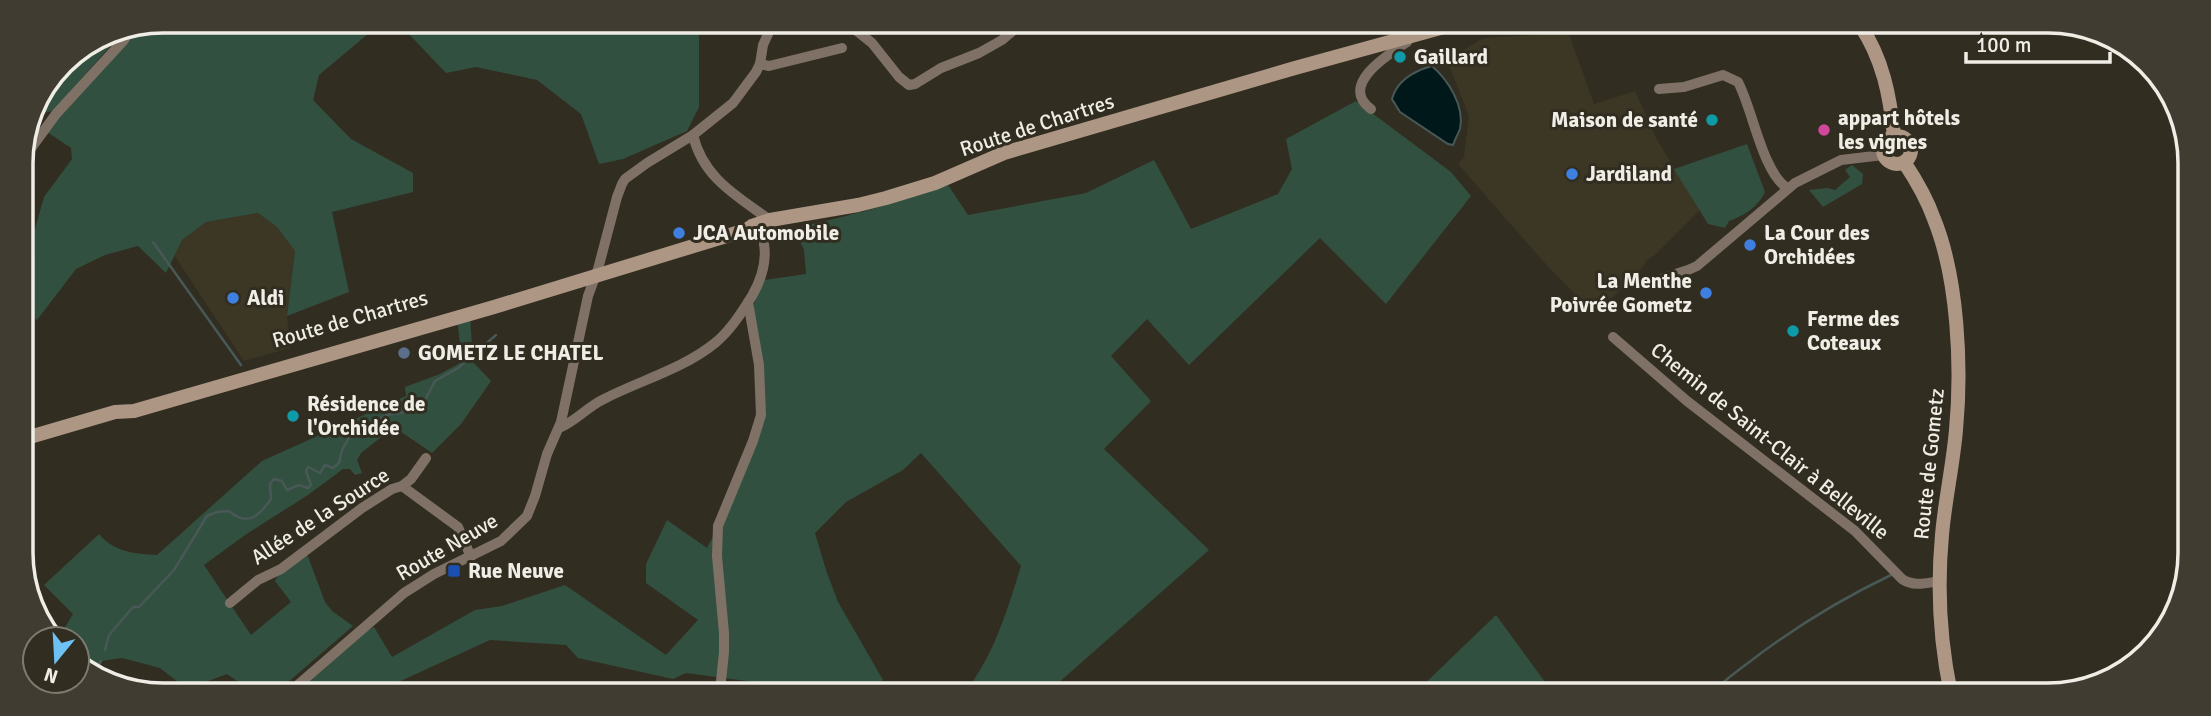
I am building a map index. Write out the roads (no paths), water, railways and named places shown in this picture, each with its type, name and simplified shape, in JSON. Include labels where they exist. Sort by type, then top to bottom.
[{"type":"main road","name":"Route de Chartres","points":[[1408,35],[1413,33]]},
{"type":"main road","name":"Route de Chartres","points":[[33,436],[115,412],[134,411],[746,230],[770,220],[845,208],[886,198],[935,183],[1004,153],[1417,33]]},
{"type":"main road","points":[[1865,33],[1877,54]]},
{"type":"main road","points":[[1874,33],[1894,136]]},
{"type":"main road","points":[[1894,136],[1904,138],[1910,145],[1910,155],[1905,162],[1892,164],[1883,155],[1886,141],[1894,136]]},
{"type":"main road","name":"Route de Gometz","points":[[1905,162],[1936,221],[1948,272],[1957,342],[1956,432],[1943,524],[1940,581],[1941,629],[1949,682]]},
{"type":"street","points":[[764,81],[758,68],[768,33]]},
{"type":"street","points":[[860,33],[872,43],[899,77],[909,85],[941,68],[979,53],[1010,33]]},
{"type":"street","points":[[1371,109],[1365,105],[1361,89],[1367,72],[1406,42],[1408,35]]},
{"type":"street","points":[[36,142],[56,114],[125,39]]},
{"type":"street","points":[[758,68],[842,48]]},
{"type":"street","name":"Route Neuve","points":[[300,683],[404,593],[434,574],[501,541],[527,516],[547,454],[559,428],[596,273],[617,197],[625,179],[693,135],[733,103],[758,68]]},
{"type":"street","points":[[1658,89],[1684,87],[1723,75],[1738,82],[1772,170],[1787,188]]},
{"type":"street","points":[[693,135],[697,152],[706,168],[728,189],[770,220]]},
{"type":"street","points":[[1663,278],[1697,265],[1787,188],[1841,160],[1883,155]]},
{"type":"street","points":[[559,428],[594,404],[668,371],[722,337],[748,302],[761,277],[764,244]]},
{"type":"street","points":[[721,683],[724,652],[717,556],[718,526],[761,415],[759,365],[748,302]]},
{"type":"street","name":"Chemin de Saint-Clair à Belleville","points":[[1613,337],[1687,401],[1855,531],[1902,579],[1916,584],[1940,581]]},
{"type":"street","name":"Allée de la Source","points":[[230,603],[258,580],[282,569],[362,508],[392,489],[402,486],[411,479],[426,458]]},
{"type":"street","points":[[402,486],[458,527],[471,557]]},
{"type":"water","points":[[1432,66],[1449,86],[1458,103],[1460,129],[1453,145],[1400,112],[1392,99],[1394,92],[1407,77]]},
{"type":"waterway","points":[[153,242],[241,365]]},
{"type":"waterway","points":[[105,650],[109,635],[133,607],[139,607],[174,570],[207,516],[229,511],[242,518],[253,517],[271,499],[270,484],[274,479],[282,481],[287,490],[299,485],[308,488],[311,485],[306,471],[308,467],[320,473],[325,465],[333,468],[339,463],[342,450],[350,436],[386,415],[412,411],[424,402],[435,381],[458,368],[496,335]]},
{"type":"waterway","points":[[1724,682],[1799,627],[1835,604],[1891,575]]},
{"type":"waterway","points":[[98,665],[101,661]]},
{"type":"place","name":"Gaillard","points":[[1400,57]]},
{"type":"place","name":"Maison de santé","points":[[1712,120]]},
{"type":"place","name":"appart hôtels les vignes","points":[[1824,130]]},
{"type":"place","name":"Jardiland","points":[[1572,174]]},
{"type":"place","name":"JCA Automobile","points":[[679,233]]},
{"type":"place","name":"La Cour des Orchidées","points":[[1750,245]]},
{"type":"place","name":"La Menthe Poivrée Gometz","points":[[1706,293]]},
{"type":"place","name":"Aldi","points":[[233,298]]},
{"type":"place","name":"Ferme des Coteaux","points":[[1793,331]]},
{"type":"place","name":"GOMETZ LE CHATEL","points":[[404,353]]},
{"type":"place","name":"Résidence de l'Orchidée","points":[[293,416]]},
{"type":"place","name":"Rue Neuve","points":[[454,571]]}]
